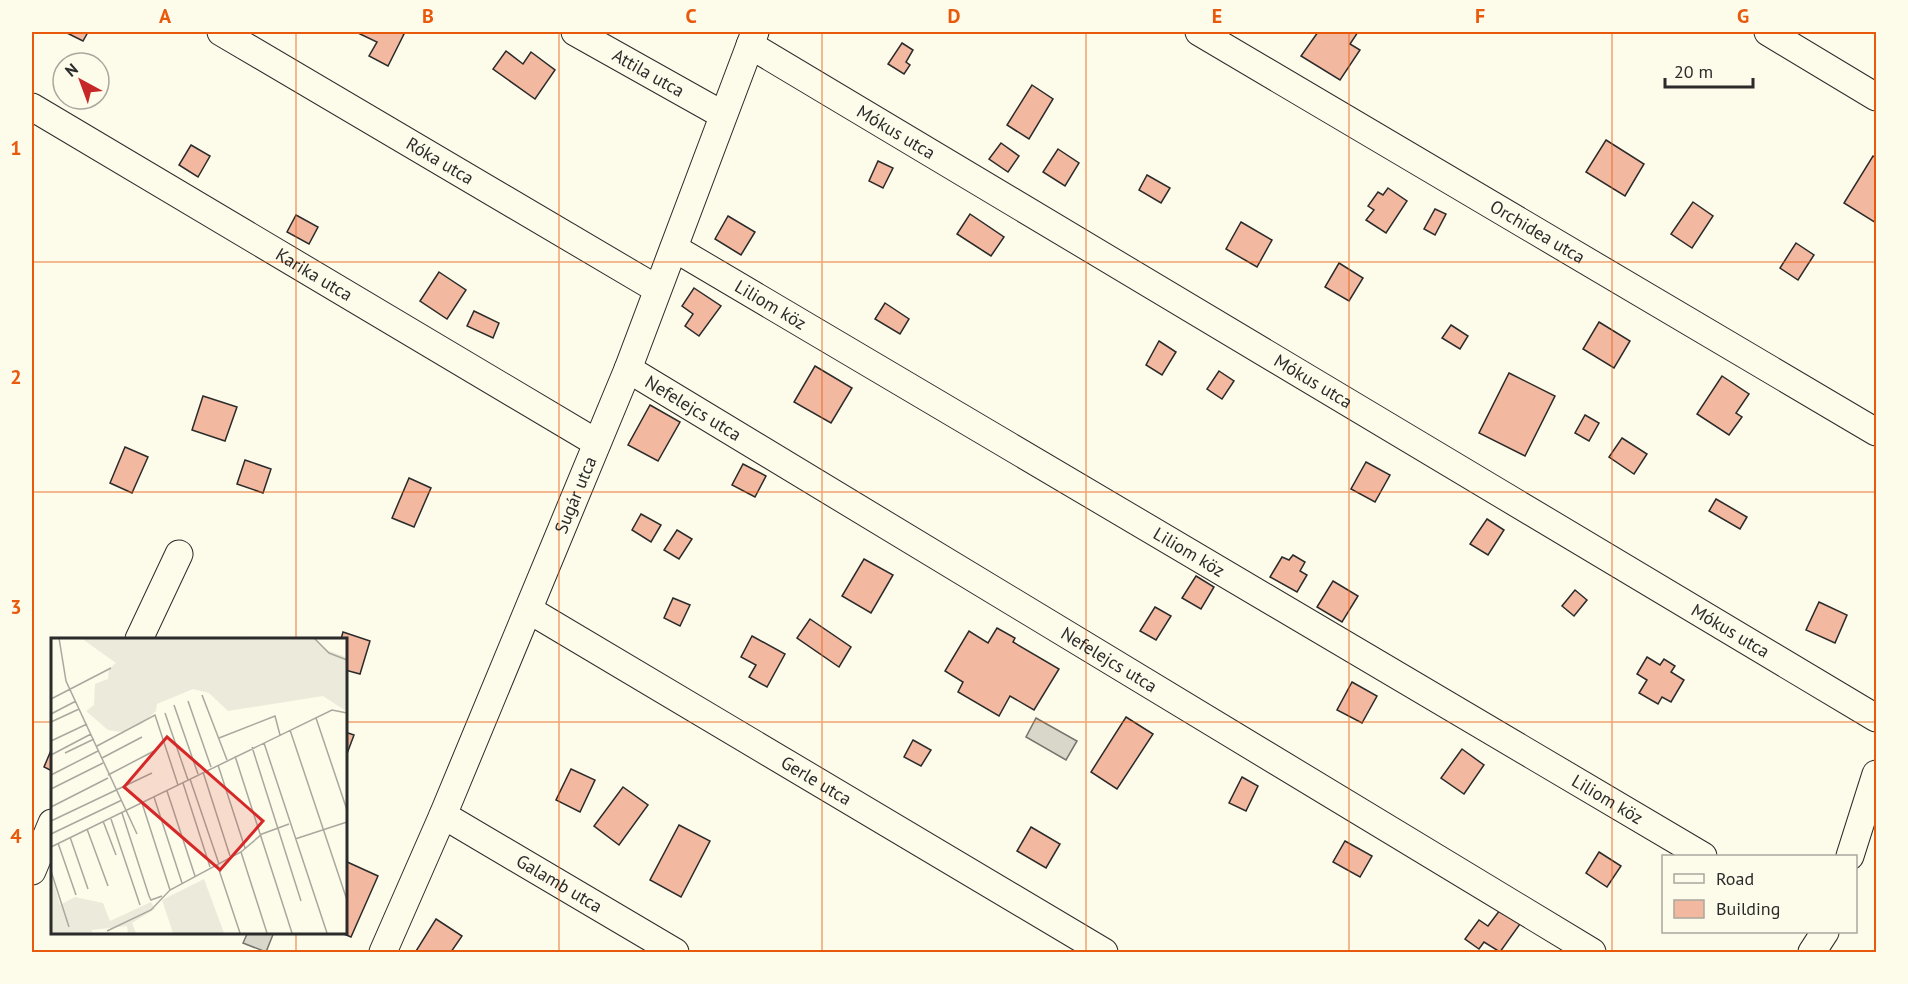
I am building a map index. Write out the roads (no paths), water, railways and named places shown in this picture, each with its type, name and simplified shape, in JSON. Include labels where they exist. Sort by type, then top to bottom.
[{"type":"street","name":"Róka utca","points":[[220,32],[657,289]]},
{"type":"street","name":"Attila utca","points":[[575,32],[723,115]]},
{"type":"street","name":"Orchidea utca","points":[[1199,32],[1876,432]]},
{"type":"street","points":[[1768,32],[1876,97]]},
{"type":"street","name":"Sugár utca","points":[[383,952],[443,816],[627,369],[752,38]]},
{"type":"street","name":"Mókus utca","points":[[752,38],[1876,718]]},
{"type":"street","name":"Karika utca","points":[[32,107],[597,443]]},
{"type":"street","name":"Liliom köz","points":[[674,248],[1701,855]]},
{"type":"street","name":"Nefelejcs utca","points":[[627,369],[1592,952]]},
{"type":"street","points":[[139,638],[179,554]]},
{"type":"street","name":"Gerle utca","points":[[529,610],[1104,952]]},
{"type":"street","points":[[1850,855],[1876,774]]},
{"type":"street","name":"Galamb utca","points":[[443,816],[675,952]]},
{"type":"street","points":[[32,871],[51,825]]}]
